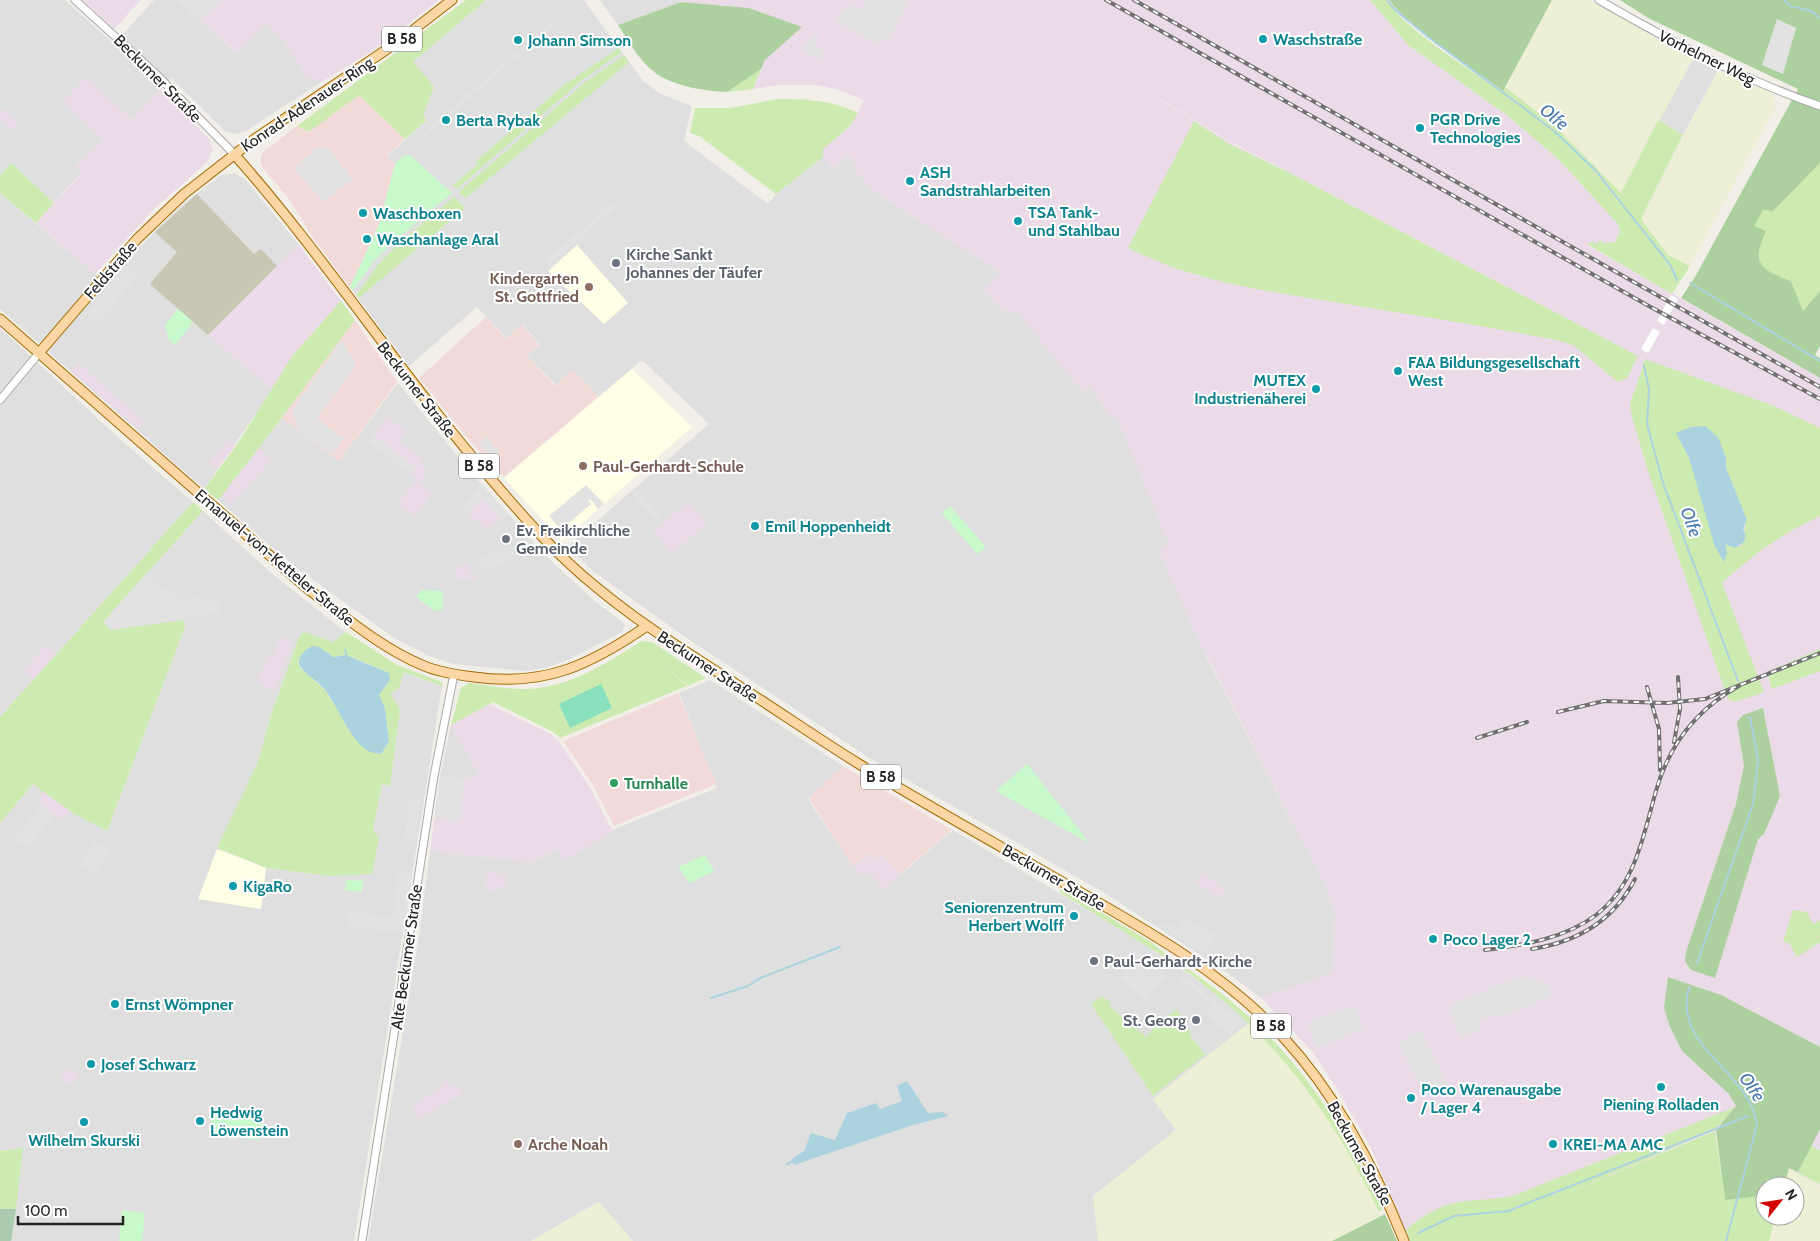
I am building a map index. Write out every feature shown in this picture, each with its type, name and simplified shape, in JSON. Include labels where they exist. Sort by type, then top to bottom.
[{"type":"main road","name":"Konrad-Adenauer-Ring","points":[[234,154],[399,41],[452,0]]},
{"type":"main road","name":"Beckumer Straße","points":[[234,154],[286,214],[442,423],[518,510],[591,583],[647,626],[856,762],[1152,935],[1209,972],[1282,1037],[1313,1073],[1337,1107],[1370,1165],[1404,1241]]},
{"type":"main road","name":"Feldstraße","points":[[39,353],[150,225],[184,194],[234,154]]},
{"type":"main road","name":"Emanuel-von-Ketteler-Straße","points":[[0,319],[308,589],[392,649],[422,666],[454,674],[500,680],[526,680],[548,676],[595,659],[647,626]]},
{"type":"street","name":"Beckumer Straße","points":[[75,0],[148,66],[234,154]]},
{"type":"street","name":"Vorhelmer Weg","points":[[1599,0],[1709,60],[1770,88],[1820,106]]},
{"type":"street","name":"Feldstraße","points":[[0,400],[39,353]]},
{"type":"street","name":"Alte Beckumer Straße","points":[[362,1241],[434,776],[454,674]]},
{"type":"shaded area","points":[[0,0],[65,0],[114,44],[154,0],[178,0],[236,53],[265,23],[285,41],[305,76],[323,81],[246,131],[236,134],[226,132],[171,78],[132,120],[103,140],[76,166],[82,172],[54,203],[11,164],[0,176]]},
{"type":"shaded area","points":[[83,0],[141,0],[114,29]]},
{"type":"shaded area","points":[[178,0],[439,0],[375,49],[323,81],[305,76],[285,41],[265,23],[237,53]]},
{"type":"shaded area","points":[[178,0],[221,0],[201,21]]},
{"type":"shaded area","points":[[486,0],[584,0],[643,81],[661,94],[692,106],[684,141],[768,204],[776,194],[823,157],[833,168],[848,155],[857,165],[854,168],[874,191],[1001,273],[983,289],[1002,310],[1018,312],[1082,391],[1090,385],[1111,418],[1117,416],[1170,544],[1159,550],[1208,660],[1326,886],[1335,915],[1334,973],[1261,998],[1219,967],[1106,894],[871,759],[688,639],[593,571],[567,547],[709,424],[642,360],[598,397],[573,370],[556,385],[526,356],[540,345],[523,325],[506,338],[477,307],[409,366],[350,287],[387,156],[427,120],[423,115],[413,62]]},
{"type":"shaded area","points":[[600,0],[680,0],[681,2],[618,25]]},
{"type":"shaded area","points":[[680,0],[1370,0],[1408,45],[1508,116],[1559,160],[1618,224],[1620,232],[1615,242],[1587,245],[1820,378],[1820,1185],[1716,1130],[1506,1220],[1453,1228],[1430,1241],[1410,1241],[1370,1146],[1346,1104],[1313,1052],[1261,998],[1333,973],[1335,915],[1326,886],[1198,639],[1159,550],[1169,544],[1117,417],[1111,418],[1090,385],[1082,391],[1018,313],[1002,310],[983,289],[1001,273],[874,191],[853,168],[857,165],[848,155],[833,168],[823,157],[823,149],[849,127],[864,100],[836,89],[816,85],[777,85],[753,89],[765,60],[801,27],[749,8],[681,2]],"holes":[[[1056,36],[1229,141],[1620,346],[1229,142]]]},
{"type":"shaded area","points":[[866,0],[909,0],[888,42],[883,39],[879,45],[835,21],[839,14],[850,5],[861,10]]},
{"type":"shaded area","points":[[1552,0],[1590,0],[1693,58],[1621,193],[1557,128],[1506,86]]},
{"type":"shaded area","points":[[1777,19],[1796,28],[1783,74],[1762,65]]},
{"type":"shaded area","points":[[553,20],[553,26],[428,134],[424,136],[422,134]]},
{"type":"shaded area","points":[[814,34],[819,37],[814,46],[824,52],[820,60],[802,50]]},
{"type":"shaded area","points":[[1694,58],[1718,70],[1683,135],[1658,120]]},
{"type":"shaded area","points":[[1718,70],[1768,91],[1774,97],[1776,106],[1690,266],[1668,256],[1641,219]]},
{"type":"shaded area","points":[[86,77],[132,120],[161,89],[209,139],[213,150],[207,162],[152,211],[95,274],[36,223],[82,173],[76,166],[103,140],[63,102]]},
{"type":"shaded area","points":[[359,95],[405,139],[387,155],[395,164],[379,225],[350,287],[312,237],[292,203],[262,167],[260,160],[263,152],[297,126],[309,132]]},
{"type":"shaded area","points":[[4,109],[18,122],[11,130],[0,119],[0,113]]},
{"type":"shaded area","points":[[318,147],[328,148],[354,181],[347,183],[325,201],[321,200],[296,171],[296,166]]},
{"type":"shaded area","points":[[234,173],[244,178],[299,245],[233,308],[208,335],[272,390],[204,489],[0,309],[0,193],[107,284],[155,231],[184,203],[221,175]]},
{"type":"shaded area","points":[[197,194],[254,254],[261,249],[277,266],[208,335],[150,284],[177,252],[155,232]]},
{"type":"shaded area","points":[[611,204],[615,208],[550,265],[545,260]]},
{"type":"shaded area","points":[[299,245],[341,301],[293,355],[272,390],[208,335],[233,308]]},
{"type":"shaded area","name":"Kindergarten St. Gottfried","points":[[577,245],[628,303],[604,324],[548,271]]},
{"type":"shaded area","points":[[126,266],[138,276],[97,324],[85,314]]},
{"type":"shaded area","points":[[486,317],[506,339],[522,325],[539,345],[526,356],[555,386],[573,370],[598,397],[504,477],[469,440],[419,378]]},
{"type":"shaded area","points":[[355,320],[397,382],[339,461],[282,418],[339,338]]},
{"type":"shaded area","points":[[0,328],[121,440],[193,502],[0,717]]},
{"type":"shaded area","points":[[342,340],[356,365],[317,419],[344,438],[332,454],[299,431],[292,410]]},
{"type":"shaded area","points":[[79,364],[145,422],[139,429],[72,371]]},
{"type":"shaded area","name":"Paul-Gerhardt-Schule","points":[[632,369],[692,427],[562,541],[504,478]]},
{"type":"shaded area","points":[[398,383],[468,469],[549,559],[596,602],[625,624],[622,632],[568,660],[545,668],[524,671],[453,664],[429,656],[396,639],[293,565],[218,500],[282,418],[339,461]]},
{"type":"shaded area","points":[[387,417],[406,431],[399,441],[422,459],[419,464],[428,471],[420,482],[411,474],[416,467],[373,435]]},
{"type":"shaded area","points":[[373,435],[416,468],[411,474],[368,442]]},
{"type":"shaded area","points":[[486,436],[500,452],[493,459],[479,443]]},
{"type":"shaded area","points":[[227,440],[235,446],[217,469],[209,463]]},
{"type":"shaded area","points":[[259,448],[272,459],[232,504],[221,493]]},
{"type":"shaded area","points":[[416,480],[432,493],[415,516],[398,504]]},
{"type":"shaded area","points":[[482,484],[508,514],[501,520],[482,497],[468,514],[461,508]]},
{"type":"shaded area","points":[[586,485],[604,504],[598,509],[591,500],[588,500],[591,504],[561,530],[549,516]]},
{"type":"shaded area","points":[[637,490],[662,519],[658,523],[632,493]]},
{"type":"shaded area","points":[[482,497],[501,520],[487,529],[468,514]]},
{"type":"shaded area","points":[[688,502],[707,524],[672,553],[653,532]]},
{"type":"shaded area","points":[[203,511],[276,577],[346,632],[333,642],[304,632],[300,635],[271,715],[258,762],[218,849],[267,868],[329,876],[373,830],[382,784],[390,785],[400,710],[389,693],[399,688],[403,672],[442,686],[354,1241],[11,1241],[23,1148],[0,1151],[0,823],[33,784],[73,813],[107,831],[185,627],[184,620],[111,631],[103,622]]},
{"type":"shaded area","points":[[510,546],[516,558],[487,570],[477,564],[478,559]]},
{"type":"shaded area","points":[[463,563],[470,566],[469,574],[475,574],[475,580],[455,579],[456,567],[462,567]]},
{"type":"shaded area","points":[[145,575],[164,591],[168,587],[183,601],[201,597],[203,602],[218,600],[221,612],[111,630],[103,622]]},
{"type":"shaded area","points":[[280,637],[293,642],[274,690],[257,683],[268,655],[273,657]]},
{"type":"shaded area","points":[[46,645],[56,655],[33,680],[23,671]]},
{"type":"shaded area","points":[[710,680],[843,766],[808,799],[852,865],[872,853],[882,854],[901,874],[953,830],[1138,940],[1202,983],[1249,1023],[1153,1099],[1176,1130],[1094,1196],[1098,1241],[633,1241],[598,1202],[531,1241],[368,1241],[419,935],[430,851],[532,862],[557,849],[609,834],[612,830],[717,788],[679,693]]},
{"type":"shaded area","points":[[678,693],[716,784],[614,826],[594,787],[563,741]]},
{"type":"shaded area","points":[[489,704],[551,734],[560,743],[591,789],[612,830],[609,834],[564,861],[557,849],[532,862],[430,851],[440,776],[469,779],[478,773],[451,725]]},
{"type":"shaded area","points":[[451,725],[478,773],[469,779],[440,776]]},
{"type":"shaded area","points":[[843,766],[952,830],[900,874],[882,854],[876,858],[871,853],[852,866],[809,798]]},
{"type":"shaded area","points":[[440,776],[465,779],[459,821],[435,819]]},
{"type":"shaded area","points":[[43,792],[70,811],[62,820],[39,802]]},
{"type":"shaded area","points":[[410,798],[421,800],[415,842],[404,840]]},
{"type":"shaded area","points":[[43,805],[55,815],[28,848],[15,838]]},
{"type":"shaded area","points":[[95,841],[111,850],[96,874],[81,864]]},
{"type":"shaded area","points":[[217,849],[266,868],[261,909],[198,899]]},
{"type":"shaded area","points":[[872,854],[875,859],[882,854],[901,875],[882,889],[872,874],[868,876],[865,872],[860,875],[854,866]]},
{"type":"shaded area","points":[[398,872],[412,875],[405,928],[400,932],[346,926],[348,911],[383,916],[387,920],[396,913],[393,908]]},
{"type":"shaded area","points":[[487,872],[507,875],[506,887],[499,886],[496,892],[485,890]]},
{"type":"shaded area","points":[[1206,872],[1210,879],[1227,891],[1216,897],[1195,882]]},
{"type":"shaded area","points":[[1186,918],[1215,936],[1208,949],[1209,958],[1159,926],[1170,924],[1178,930]]},
{"type":"shaded area","points":[[1148,952],[1162,964],[1159,969],[1167,976],[1145,1001],[1119,977],[1140,953],[1144,956]]},
{"type":"shaded area","points":[[1183,975],[1241,1021],[1230,1034],[1206,1015],[1213,1006],[1180,979]]},
{"type":"shaded area","points":[[1528,977],[1546,983],[1552,996],[1498,1018],[1496,1014],[1477,1021],[1481,1030],[1461,1039],[1450,1013],[1453,1004],[1513,979]]},
{"type":"shaded area","points":[[1354,1006],[1363,1030],[1316,1048],[1307,1023]]},
{"type":"shaded area","points":[[1249,1023],[1298,1076],[1324,1112],[1365,1181],[1381,1215],[1332,1241],[1098,1241],[1093,1196],[1176,1130],[1153,1099]]},
{"type":"shaded area","points":[[1421,1030],[1448,1084],[1425,1097],[1398,1043]]},
{"type":"shaded area","points":[[63,1070],[77,1072],[74,1084],[61,1083]]},
{"type":"shaded area","points":[[448,1080],[452,1087],[457,1084],[463,1093],[419,1119],[412,1107],[443,1086],[442,1084]]},
{"type":"shaded area","points":[[1789,1169],[1803,1176],[1787,1176]]},
{"type":"shaded area","points":[[1805,1177],[1820,1185],[1820,1241],[1769,1241],[1773,1226],[1805,1226]]},
{"type":"shaded area","points":[[599,1202],[633,1241],[531,1241]]},
{"type":"shaded area","points":[[0,1209],[16,1209],[11,1241],[0,1241]]},
{"type":"green space","points":[[466,0],[486,0],[413,62],[434,87],[423,115],[427,120],[405,139],[359,95],[309,132],[297,126]]},
{"type":"green space","points":[[1370,0],[1386,0],[1410,25],[1440,49],[1502,92],[1506,87],[1557,128],[1621,193],[1658,120],[1683,135],[1641,219],[1668,255],[1690,266],[1672,294],[1587,244],[1592,242],[1597,244],[1600,240],[1604,243],[1615,242],[1620,232],[1618,224],[1559,160],[1508,116],[1408,45]]},
{"type":"green space","points":[[1389,0],[1552,0],[1503,91],[1426,36],[1399,12]]},
{"type":"green space","points":[[1620,0],[1820,0],[1820,163],[1773,211],[1763,210],[1754,226],[1766,231],[1759,251],[1761,264],[1772,273],[1791,281],[1803,311],[1820,291],[1820,346],[1815,355],[1820,358],[1820,378],[1681,298],[1695,277],[1798,89],[1648,18]]},
{"type":"green space","points":[[681,2],[749,8],[802,27],[765,60],[761,69],[727,92],[698,89],[678,84],[653,71],[638,55],[618,25]]},
{"type":"green space","points":[[619,48],[622,52],[581,81],[457,189],[453,185],[478,164],[476,161],[564,85]]},
{"type":"green space","points":[[624,55],[629,62],[466,198],[459,192],[583,84]]},
{"type":"green space","points":[[761,69],[753,89],[727,92]]},
{"type":"green space","points":[[777,99],[828,103],[858,113],[849,127],[823,149],[823,157],[776,194],[699,136],[690,133],[695,108],[731,108]]},
{"type":"green space","points":[[1194,121],[1229,144],[1288,172],[1638,356],[1627,378],[1618,382],[1574,346],[1561,341],[1235,285],[1181,270],[1128,248]]},
{"type":"green space","points":[[410,155],[452,193],[393,242],[373,262],[353,290],[350,287],[379,225],[395,164],[404,156]]},
{"type":"green space","points":[[11,163],[54,203],[36,223],[0,193],[0,176]]},
{"type":"green space","points":[[1820,163],[1820,291],[1803,311],[1791,281],[1769,272],[1760,262],[1754,226],[1763,209],[1773,211]]},
{"type":"green space","points":[[454,197],[465,208],[359,298],[356,295],[379,264],[399,243]]},
{"type":"green space","points":[[341,301],[355,320],[218,500],[204,489],[236,446],[293,355]]},
{"type":"green space","points":[[178,309],[193,322],[175,345],[169,340],[165,325]]},
{"type":"green space","points":[[1645,359],[1774,406],[1820,428],[1820,516],[1792,530],[1768,546],[1722,583],[1764,692],[1735,702],[1728,699],[1648,471],[1630,404]],"holes":[[[1676,433],[1718,437],[1726,458],[1726,468],[1746,520],[1742,545],[1738,547],[1731,547],[1725,543],[1702,498],[1689,458]]]},
{"type":"green space","points":[[193,502],[203,511],[103,622],[111,630],[184,620],[185,627],[107,831],[73,813],[33,784],[0,823],[0,717]]},
{"type":"green space","points":[[950,506],[986,547],[977,554],[942,513]]},
{"type":"green space","points":[[422,590],[443,591],[442,610],[434,610],[416,597]]},
{"type":"green space","points":[[304,632],[333,642],[346,632],[397,665],[442,682],[442,686],[404,672],[399,688],[390,693],[400,710],[390,786],[382,784],[373,830],[379,838],[372,874],[329,876],[267,868],[217,848],[258,762],[271,715],[300,635]],"holes":[[[319,647],[334,657],[347,655],[389,673],[390,680],[379,695],[385,708],[389,741],[382,753],[370,751],[338,711],[325,690],[300,668],[298,662],[307,648]]]},
{"type":"green space","points":[[641,641],[652,642],[706,678],[688,686],[662,663],[687,686],[560,738],[553,732],[493,702],[451,725],[461,688],[469,683],[505,688],[542,688],[587,673]]},
{"type":"green space","points":[[1820,649],[1820,671],[1772,689],[1767,672]]},
{"type":"green space","points":[[601,684],[612,708],[570,728],[559,704]]},
{"type":"green space","points":[[1763,708],[1780,796],[1764,834],[1758,839],[1715,978],[1691,970],[1685,961],[1686,952],[1736,804],[1744,766],[1737,722],[1743,715]]},
{"type":"green space","points":[[1027,764],[1084,836],[1089,843],[996,791]]},
{"type":"green space","points":[[705,855],[714,871],[690,883],[678,867]]},
{"type":"green space","points":[[346,880],[363,881],[362,892],[345,890]]},
{"type":"green space","points":[[1062,889],[1151,942],[1169,956],[1166,958],[1059,892]]},
{"type":"green space","points":[[1793,910],[1807,912],[1813,924],[1820,920],[1820,942],[1797,957],[1789,943],[1783,942]]},
{"type":"green space","points":[[1183,969],[1188,969],[1241,1009],[1264,1031],[1306,1079],[1342,1133],[1376,1192],[1382,1210],[1379,1212],[1341,1141],[1297,1077],[1245,1020]]},
{"type":"green space","points":[[1668,977],[1721,995],[1820,1047],[1820,1129],[1798,1172],[1789,1168],[1787,1176],[1755,1176],[1755,1197],[1725,1200],[1716,1130],[1736,1106],[1729,1094],[1682,1051],[1670,1027],[1664,1008]]},
{"type":"green space","points":[[1102,996],[1111,1003],[1109,1006],[1146,1037],[1160,1021],[1177,1010],[1190,1032],[1191,1038],[1205,1055],[1153,1096],[1091,1004]]},
{"type":"green space","points":[[1735,1107],[1716,1129],[1556,1198],[1715,1131],[1725,1199],[1755,1184],[1755,1226],[1773,1226],[1769,1241],[1410,1241],[1406,1230],[1422,1217],[1441,1207],[1461,1202],[1513,1196]]},
{"type":"green space","points":[[212,1111],[264,1118],[260,1140],[210,1135]]},
{"type":"green space","points":[[1811,1145],[1820,1151],[1820,1184],[1798,1173]]},
{"type":"green space","points":[[23,1148],[16,1209],[0,1209],[0,1151]]},
{"type":"green space","points":[[122,1210],[145,1213],[142,1241],[119,1241]]},
{"type":"green space","points":[[1385,1214],[1397,1241],[1332,1241]]},
{"type":"water","points":[[1705,426],[1718,437],[1726,458],[1726,468],[1747,520],[1743,529],[1746,535],[1744,542],[1735,548],[1725,544],[1727,553],[1724,562],[1715,547],[1689,458],[1676,433],[1691,427]]},
{"type":"water","points":[[313,646],[319,647],[334,657],[346,655],[389,673],[390,680],[379,695],[385,708],[389,741],[382,753],[373,753],[356,740],[325,690],[300,666],[299,660],[305,650]]},
{"type":"water","points":[[907,1081],[928,1113],[943,1112],[948,1116],[910,1126],[794,1165],[792,1159],[804,1151],[811,1133],[835,1140],[847,1113],[876,1103],[880,1109],[902,1101],[897,1086]]},
{"type":"pier","points":[[1671,295],[1678,299],[1664,325],[1657,321]]},
{"type":"pier","points":[[1653,328],[1660,332],[1648,353],[1641,349]]},
{"type":"waterway","name":"Olfe","points":[[1387,0],[1395,10],[1427,36],[1553,130],[1596,171],[1671,266],[1677,280]]},
{"type":"waterway","points":[[1784,0],[1792,7]]},
{"type":"waterway","points":[[1795,7],[1811,11],[1820,18]]},
{"type":"waterway","points":[[1690,283],[1820,361]]},
{"type":"waterway","name":"Olfe","points":[[1644,366],[1649,389],[1647,424],[1663,483],[1738,681]]},
{"type":"waterway","points":[[345,650],[347,657]]},
{"type":"waterway","name":"Olfe","points":[[1697,963],[1753,804],[1758,760],[1750,717]]},
{"type":"waterway","points":[[711,998],[748,986],[760,978],[840,947]]},
{"type":"waterway","name":"Olfe","points":[[1689,987],[1687,1008],[1691,1027],[1701,1043],[1741,1089],[1751,1106],[1757,1125],[1726,1241]]},
{"type":"waterway","points":[[1418,1233],[1454,1216],[1508,1211],[1748,1116]]},
{"type":"waterway","points":[[787,1164],[793,1161]]},
{"type":"railway","points":[[1106,0],[1647,305],[1820,399]]},
{"type":"railway","points":[[1134,0],[1820,387]]},
{"type":"railway","points":[[1558,712],[1604,701],[1667,703],[1705,699],[1820,653]]},
{"type":"railway","points":[[1674,742],[1680,709],[1678,677]]},
{"type":"railway","points":[[1485,950],[1543,940],[1557,935],[1584,923],[1610,903],[1629,874],[1636,858],[1662,774],[1677,744],[1698,717],[1724,695],[1739,686]]},
{"type":"railway","points":[[1647,687],[1659,729],[1660,770]]},
{"type":"railway","points":[[1477,738],[1527,722]]},
{"type":"railway","points":[[1532,949],[1564,941],[1592,927],[1616,906],[1635,879]]},
{"type":"place","name":"Waschstraße","points":[[1263,39]]},
{"type":"place","name":"Johann Simson","points":[[518,40]]},
{"type":"place","name":"Berta Rybak","points":[[446,120]]},
{"type":"place","name":"PGR Drive Technologies","points":[[1420,128]]},
{"type":"place","name":"ASH Sandstrahlarbeiten","points":[[910,181]]},
{"type":"place","name":"Waschboxen","points":[[363,213]]},
{"type":"place","name":"TSA Tank- und Stahlbau","points":[[1018,221]]},
{"type":"place","name":"Waschanlage Aral","points":[[367,239]]},
{"type":"place","name":"Kirche Sankt Johannes der Täufer","points":[[616,263]]},
{"type":"place","name":"Kindergarten St. Gottfried","points":[[589,287]]},
{"type":"place","name":"FAA Bildungsgesellschaft West","points":[[1398,371]]},
{"type":"place","name":"MUTEX Industrienäherei","points":[[1316,389]]},
{"type":"place","name":"Paul-Gerhardt-Schule","points":[[583,466]]},
{"type":"place","name":"Emil Hoppenheidt","points":[[755,526]]},
{"type":"place","name":"Ev. Freikirchliche Gemeinde","points":[[506,539]]},
{"type":"place","name":"Turnhalle","points":[[614,783]]},
{"type":"place","name":"KigaRo","points":[[233,886]]},
{"type":"place","name":"Seniorenzentrum Herbert Wolff","points":[[1074,916]]},
{"type":"place","name":"Poco Lager 2","points":[[1433,939]]},
{"type":"place","name":"Paul-Gerhardt-Kirche","points":[[1094,961]]},
{"type":"place","name":"Ernst Wömpner","points":[[115,1004]]},
{"type":"place","name":"St. Georg","points":[[1196,1020]]},
{"type":"place","name":"Josef Schwarz","points":[[91,1064]]},
{"type":"place","name":"Piening Rolladen","points":[[1661,1087]]},
{"type":"place","name":"Poco Warenausgabe / Lager 4","points":[[1411,1098]]},
{"type":"place","name":"Hedwig Löwenstein","points":[[200,1121]]},
{"type":"place","name":"Wilhelm Skurski","points":[[84,1122]]},
{"type":"place","name":"Arche Noah","points":[[518,1144]]},
{"type":"place","name":"KREI-MA AMC","points":[[1553,1144]]}]
